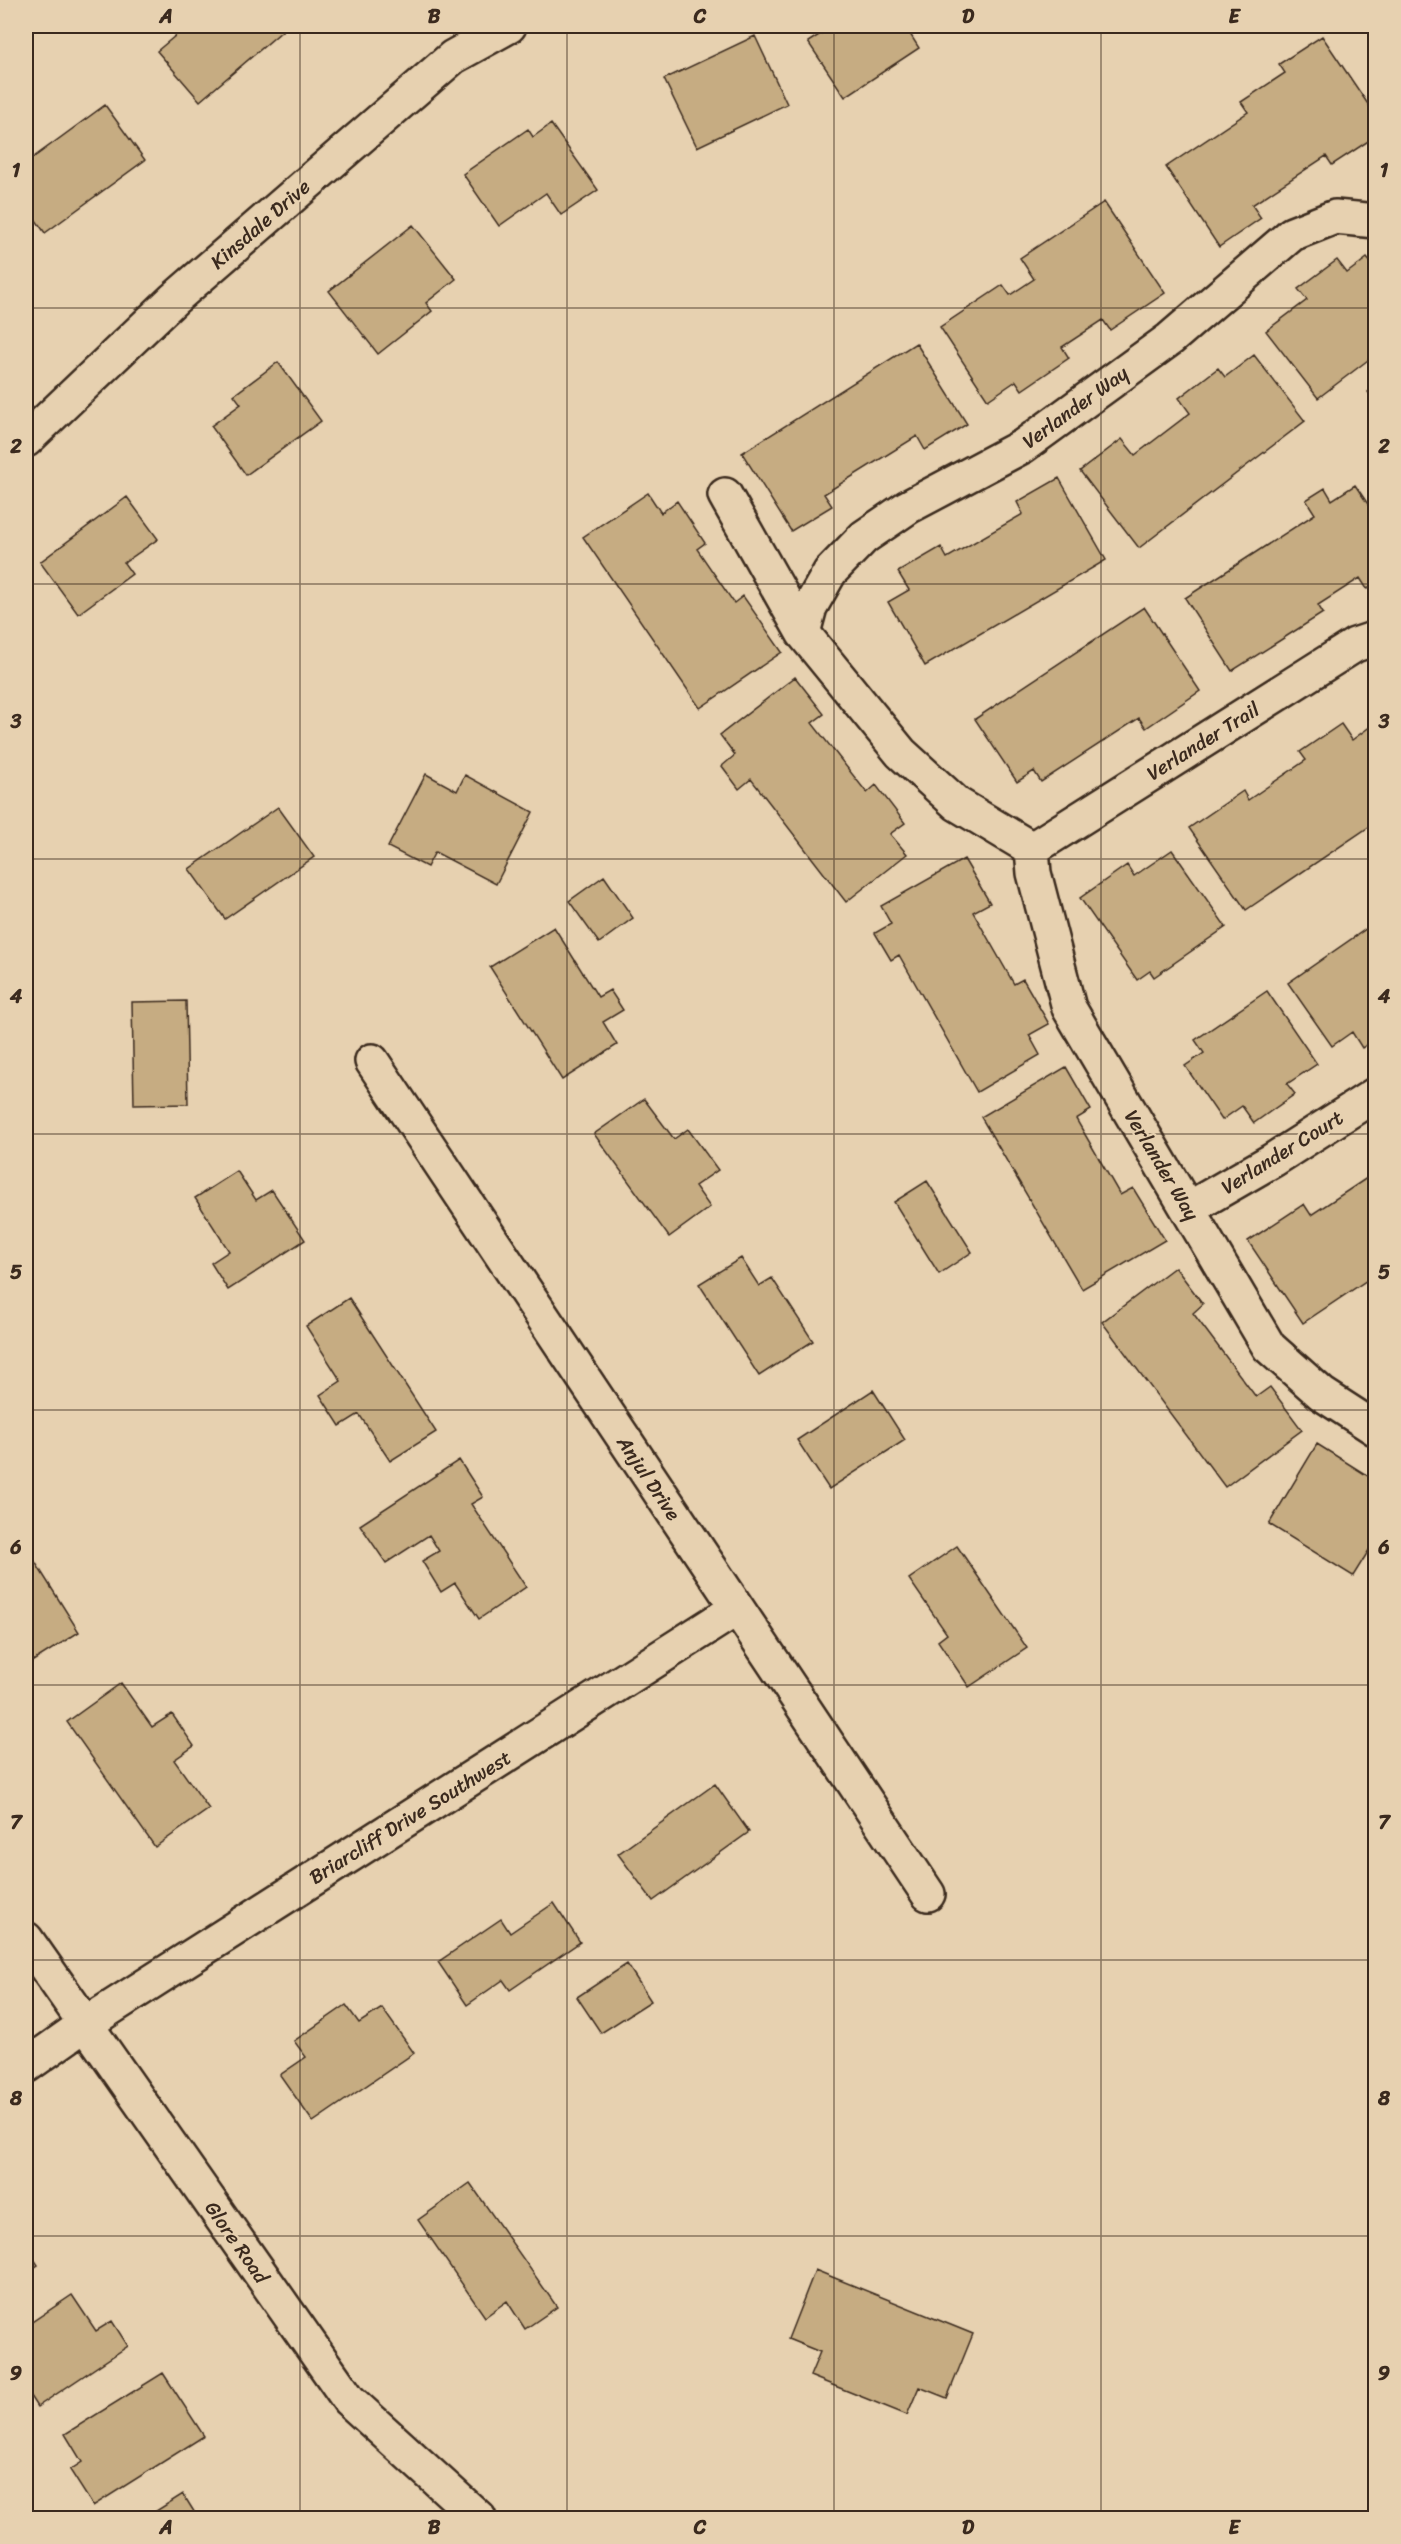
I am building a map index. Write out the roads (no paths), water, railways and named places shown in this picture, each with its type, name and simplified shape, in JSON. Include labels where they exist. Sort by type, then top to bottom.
[{"type":"street","name":"Kinsdale Drive","points":[[26,440],[174,298],[453,57],[509,26]]},
{"type":"street","name":"Verlander Way","points":[[802,633],[810,607],[830,572],[864,537],[908,507],[1023,446],[1170,339],[1292,234],[1335,217],[1376,221]]},
{"type":"street","points":[[725,495],[802,633],[900,753],[957,804],[1032,849]]},
{"type":"street","name":"Verlander Trail","points":[[1032,849],[1355,645],[1376,638]]},
{"type":"street","name":"Verlander Way","points":[[1032,849],[1034,873],[1069,1008],[1269,1347],[1322,1394],[1376,1429]]},
{"type":"street","name":"Anjul Drive","points":[[372,1060],[928,1894]]},
{"type":"street","name":"Verlander Court","points":[[1188,1209],[1273,1160],[1376,1094]]},
{"type":"street","name":"Briarcliff Drive Southwest","points":[[26,2066],[84,2025],[736,1609]]},
{"type":"street","name":"Glore Road","points":[[26,1939],[84,2025],[349,2400],[479,2518]]}]
